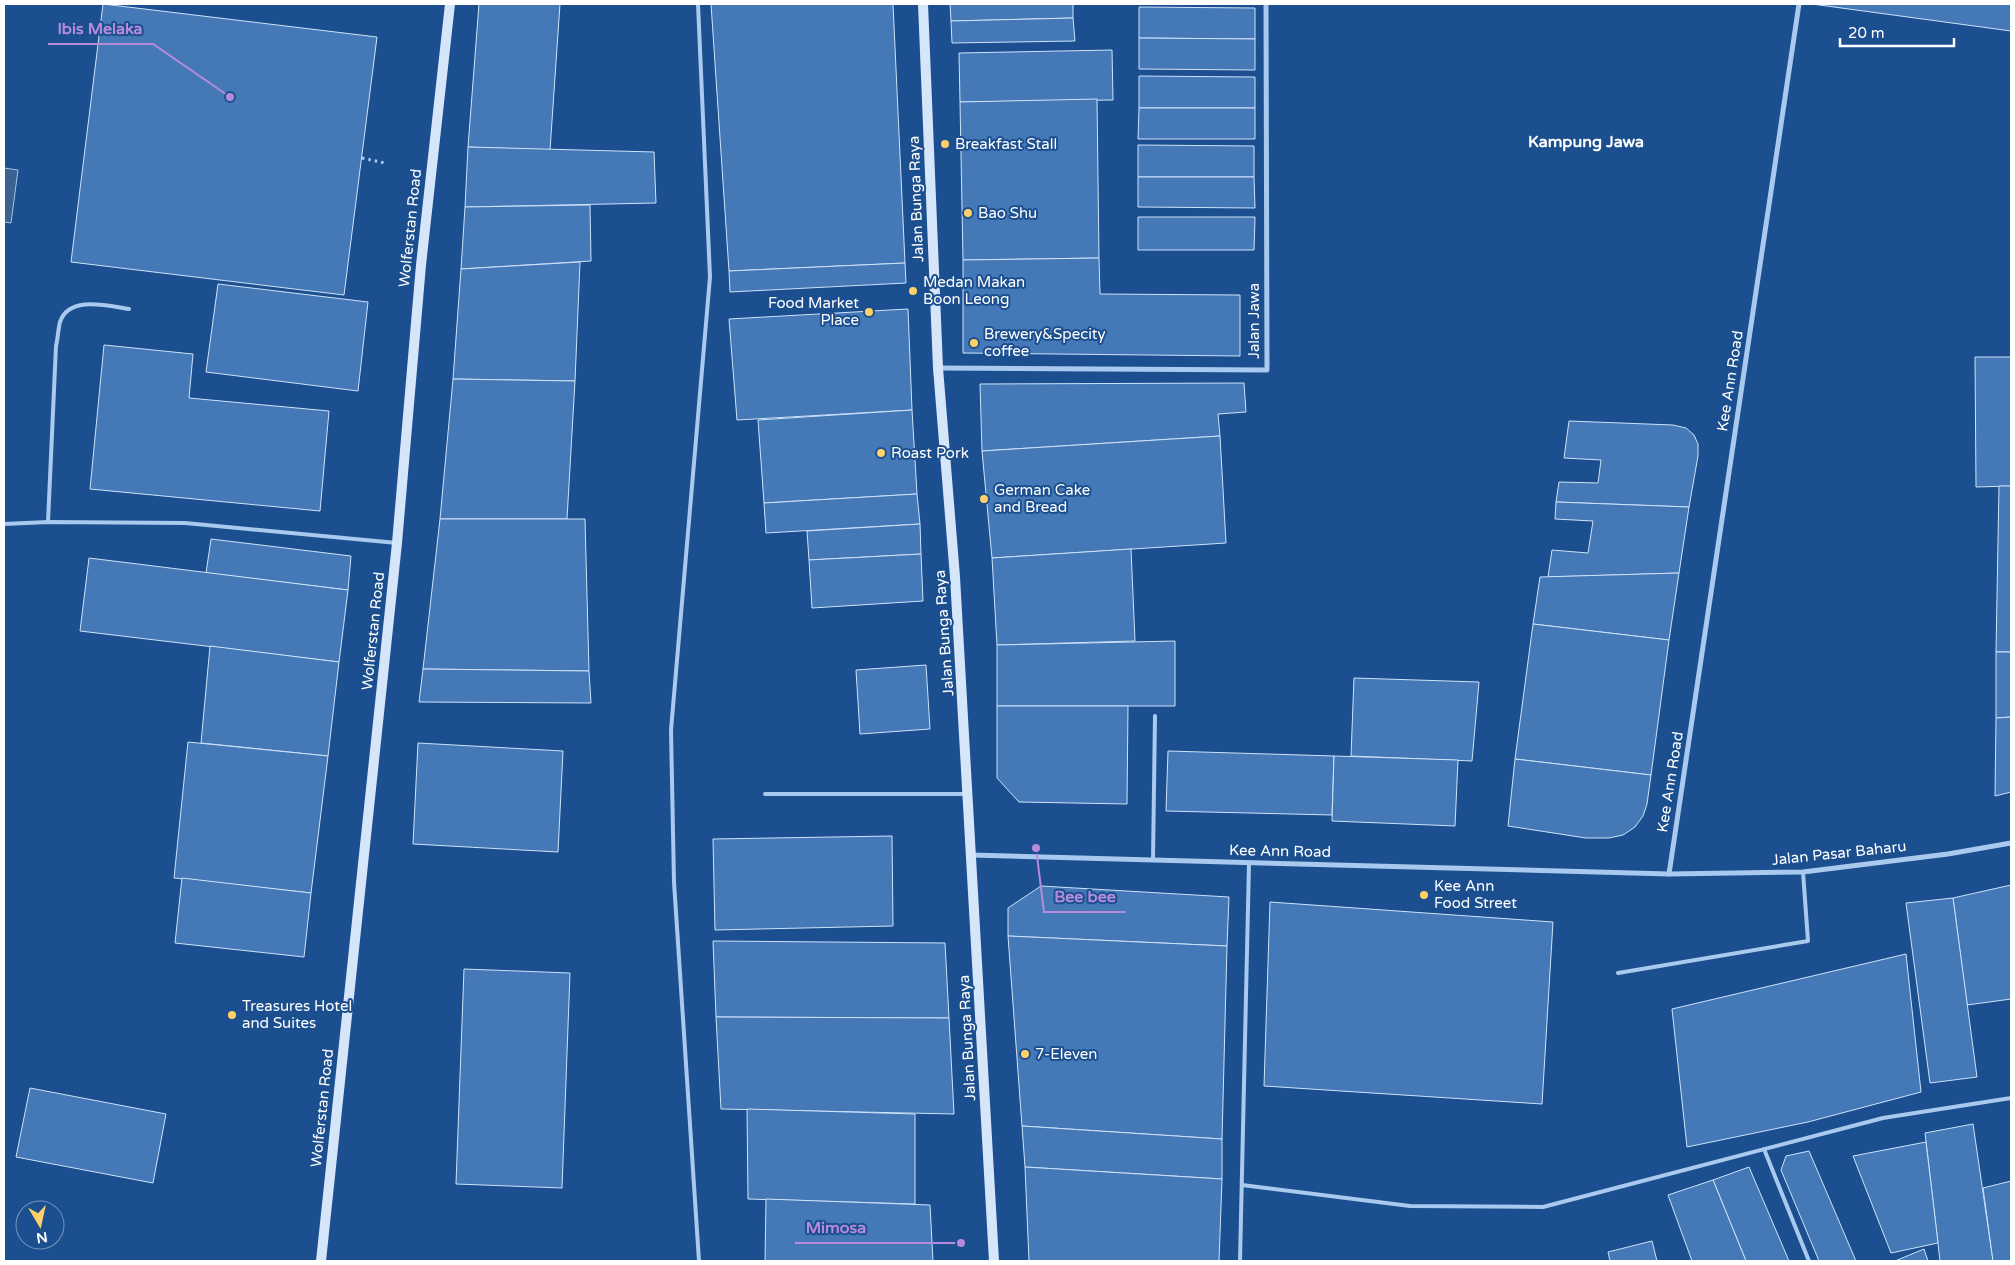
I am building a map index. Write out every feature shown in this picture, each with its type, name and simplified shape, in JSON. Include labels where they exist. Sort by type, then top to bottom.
[{"type":"street","name":"Wolferstan Road","points":[[320,1261],[397,543],[421,265],[450,4]]},
{"type":"street","name":"Jalan Bunga Raya","points":[[922,4],[938,368],[955,577],[969,794],[994,1261]]},
{"type":"street","name":"Jalan Jawa","points":[[938,368],[1267,370],[1266,4]]},
{"type":"street","name":"Kee Ann Road","points":[[971,855],[1669,874],[1799,4]]},
{"type":"street","name":"Jalan Pasar Baharu","points":[[1669,874],[1803,872],[1948,854],[2011,843]]},
{"type":"lane","points":[[698,4],[710,277],[672,730],[674,882],[699,1261]]},
{"type":"lane","points":[[48,522],[56,346],[61,321],[68,309],[85,304],[129,309]]},
{"type":"lane","points":[[4,524],[48,522],[185,524],[397,543]]},
{"type":"lane","points":[[1153,860],[1155,716]]},
{"type":"lane","points":[[765,794],[969,794]]},
{"type":"lane","points":[[1240,1261],[1249,863]]},
{"type":"lane","points":[[1618,972],[1808,940],[1803,872]]},
{"type":"lane","points":[[1242,1186],[1410,1206],[1543,1207],[1883,1118],[2011,1098]]},
{"type":"lane","points":[[1764,1149],[1808,1261]]},
{"type":"path","points":[[362,158],[385,163]]},
{"type":"water","points":[[4,168],[18,170],[11,223],[4,222]]},
{"type":"building","points":[[103,4],[377,37],[344,295],[71,262]]},
{"type":"building","points":[[479,4],[560,4],[550,150],[468,147]]},
{"type":"building","points":[[711,4],[893,4],[905,263],[729,271]]},
{"type":"building","points":[[950,4],[1073,4],[1073,18],[951,21]]},
{"type":"building","points":[[1812,4],[2011,4],[2011,31]]},
{"type":"building","points":[[1139,7],[1255,8],[1255,39],[1139,38]]},
{"type":"building","points":[[1073,18],[1075,41],[952,43],[951,21]]},
{"type":"building","points":[[1139,38],[1255,39],[1255,70],[1139,69]]},
{"type":"building","points":[[1112,50],[1113,100],[960,102],[959,53]]},
{"type":"building","points":[[1139,76],[1255,77],[1255,108],[1139,108]]},
{"type":"building","points":[[1097,99],[1099,258],[963,260],[960,102]]},
{"type":"building","points":[[1139,108],[1255,108],[1255,139],[1138,139]]},
{"type":"building","points":[[1138,145],[1254,146],[1254,177],[1138,177]]},
{"type":"building","points":[[468,147],[654,152],[656,203],[465,207]]},
{"type":"building","points":[[1138,177],[1254,177],[1255,208],[1138,207]]},
{"type":"building","points":[[590,205],[591,261],[461,269],[465,207]]},
{"type":"building","points":[[1138,217],[1255,217],[1254,250],[1138,250]]},
{"type":"building","points":[[1099,258],[1100,294],[1240,295],[1240,356],[963,353],[963,260]]},
{"type":"building","points":[[580,262],[575,381],[453,379],[461,269]]},
{"type":"building","points":[[905,263],[906,283],[730,292],[729,271]]},
{"type":"building","points":[[218,284],[368,302],[358,391],[206,372]]},
{"type":"building","points":[[908,309],[912,410],[737,420],[729,319]]},
{"type":"building","points":[[104,345],[193,354],[189,398],[329,411],[320,511],[90,489]]},
{"type":"building","points":[[1975,357],[2011,357],[2011,486],[1976,487]]},
{"type":"building","points":[[453,379],[575,381],[567,519],[440,519]]},
{"type":"building","points":[[1244,383],[1246,412],[1218,414],[1220,436],[982,451],[980,384]]},
{"type":"building","points":[[912,410],[917,494],[764,503],[758,420]]},
{"type":"building","points":[[1569,421],[1673,425],[1686,428],[1694,435],[1698,444],[1698,456],[1689,507],[1556,502],[1559,482],[1598,483],[1601,460],[1564,458]]},
{"type":"building","points":[[1220,436],[1226,543],[992,558],[982,451]]},
{"type":"building","points":[[1999,486],[2011,486],[2011,652],[1996,652]]},
{"type":"building","points":[[917,494],[920,524],[766,533],[764,503]]},
{"type":"building","points":[[1556,502],[1689,507],[1679,573],[1548,577],[1552,550],[1588,553],[1593,521],[1555,519]]},
{"type":"building","points":[[440,519],[585,519],[589,671],[423,669]]},
{"type":"building","points":[[920,524],[921,554],[809,560],[807,531]]},
{"type":"building","points":[[211,539],[351,556],[348,590],[206,573]]},
{"type":"building","points":[[1131,549],[1135,641],[997,645],[992,558]]},
{"type":"building","points":[[921,554],[923,601],[812,608],[809,560]]},
{"type":"building","points":[[89,558],[348,590],[339,662],[80,631]]},
{"type":"building","points":[[1679,573],[1669,640],[1533,624],[1540,577]]},
{"type":"building","points":[[1533,624],[1669,640],[1651,775],[1515,759]]},
{"type":"building","points":[[1175,641],[1175,706],[997,706],[997,645]]},
{"type":"building","points":[[210,646],[339,662],[328,756],[201,743]]},
{"type":"building","points":[[1996,652],[2011,652],[2011,717],[1996,718]]},
{"type":"building","points":[[926,665],[930,729],[860,734],[856,670]]},
{"type":"building","points":[[423,669],[589,671],[591,703],[419,702]]},
{"type":"building","points":[[1354,678],[1479,682],[1472,761],[1351,756]]},
{"type":"building","points":[[997,706],[1128,706],[1127,804],[1019,802],[997,778]]},
{"type":"building","points":[[2011,717],[2011,792],[1995,796],[1996,718]]},
{"type":"building","points":[[188,742],[328,756],[311,893],[174,878]]},
{"type":"building","points":[[418,743],[563,751],[558,852],[413,844]]},
{"type":"building","points":[[1168,751],[1334,756],[1332,815],[1166,811]]},
{"type":"building","points":[[1334,756],[1458,760],[1455,826],[1332,821]]},
{"type":"building","points":[[1515,759],[1651,775],[1647,804],[1643,816],[1635,827],[1623,835],[1609,838],[1586,838],[1508,826]]},
{"type":"building","points":[[892,836],[893,926],[715,930],[713,839]]},
{"type":"building","points":[[182,878],[311,893],[304,957],[175,943]]},
{"type":"building","points":[[2011,885],[2011,999],[1967,1005],[1953,898]]},
{"type":"building","points":[[1041,886],[1229,897],[1227,946],[1008,936],[1008,908]]},
{"type":"building","points":[[1953,898],[1977,1077],[1930,1083],[1906,903]]},
{"type":"building","points":[[1270,902],[1553,922],[1542,1104],[1264,1086]]},
{"type":"building","points":[[1008,936],[1227,946],[1222,1139],[1022,1126]]},
{"type":"building","points":[[713,941],[945,943],[949,1018],[716,1017]]},
{"type":"building","points":[[1906,954],[1921,1092],[1808,1122],[1687,1147],[1672,1009]]},
{"type":"building","points":[[464,969],[570,973],[562,1188],[456,1184]]},
{"type":"building","points":[[716,1017],[949,1018],[954,1114],[721,1109]]},
{"type":"building","points":[[30,1088],[166,1114],[153,1183],[16,1157]]},
{"type":"building","points":[[747,1109],[915,1114],[915,1204],[748,1199]]},
{"type":"building","points":[[1973,1124],[1993,1261],[1940,1261],[1925,1133]]},
{"type":"building","points":[[1022,1126],[1222,1139],[1222,1179],[1025,1167]]},
{"type":"building","points":[[1926,1142],[1938,1243],[1891,1253],[1853,1156]]},
{"type":"building","points":[[1809,1151],[1856,1261],[1819,1261],[1781,1170],[1786,1156]]},
{"type":"building","points":[[1025,1167],[1222,1179],[1219,1261],[1029,1261]]},
{"type":"building","points":[[1749,1167],[1789,1261],[1746,1261],[1713,1180]]},
{"type":"building","points":[[1713,1180],[1746,1261],[1692,1261],[1668,1195]]},
{"type":"building","points":[[2011,1181],[2011,1261],[1993,1261],[1983,1188]]},
{"type":"building","points":[[766,1199],[930,1205],[933,1261],[765,1261]]},
{"type":"building","points":[[1652,1241],[1657,1261],[1610,1261],[1608,1252]]},
{"type":"building","points":[[1924,1249],[1928,1261],[1895,1261]]},
{"type":"place","name":"Ibis Melaka","points":[[230,97]]},
{"type":"place","name":"Breakfast Stall","points":[[945,144]]},
{"type":"place","name":"Bao Shu","points":[[968,213]]},
{"type":"place","name":"Medan Makan Boon Leong","points":[[913,291]]},
{"type":"place","name":"Food Market Place","points":[[869,312]]},
{"type":"place","name":"Brewery&Specity coffee","points":[[974,343]]},
{"type":"place","name":"Roast Pork","points":[[881,453]]},
{"type":"place","name":"German Cake and Bread","points":[[984,499]]},
{"type":"place","name":"Bee bee","points":[[1036,848]]},
{"type":"place","name":"Kee Ann Food Street","points":[[1424,895]]},
{"type":"place","name":"Treasures Hotel and Suites","points":[[232,1015]]},
{"type":"place","name":"7-Eleven","points":[[1025,1054]]},
{"type":"place","name":"Mimosa","points":[[961,1243]]},
{"type":"district","name":"Kampung Jawa","points":[[1586,141]]}]
